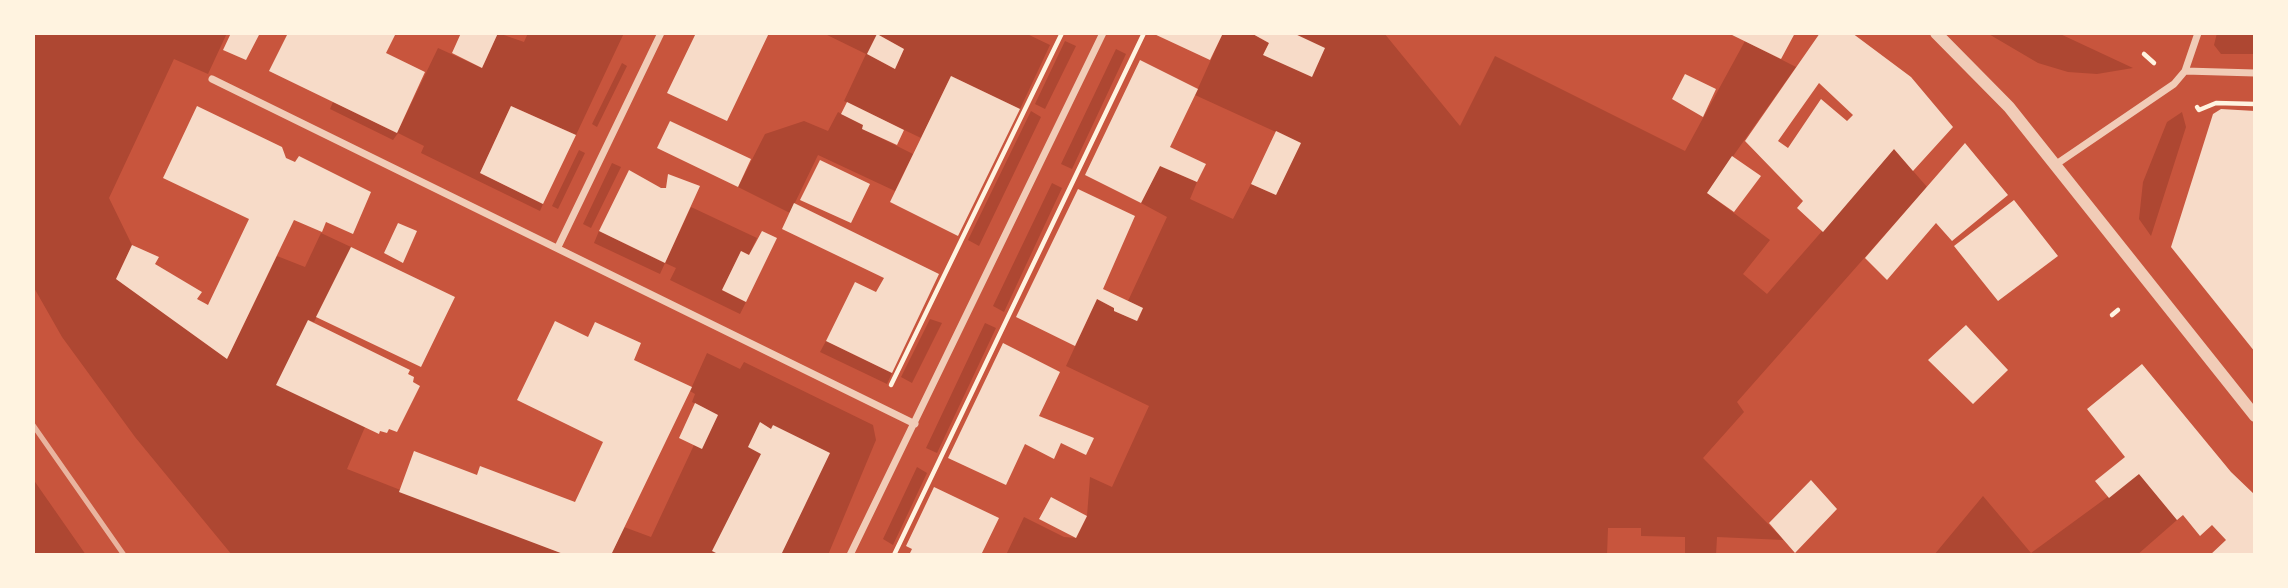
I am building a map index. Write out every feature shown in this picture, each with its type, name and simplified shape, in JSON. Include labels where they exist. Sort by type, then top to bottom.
[{"type":"street","points":[[558,247],[661,33]]},
{"type":"street","points":[[850,555],[1103,33]]},
{"type":"street","points":[[1936,33],[2009,107],[2255,416]]},
{"type":"street","points":[[2055,165],[2174,83],[2185,71],[2198,33]]},
{"type":"street","points":[[2185,71],[2255,73]]},
{"type":"street","points":[[212,79],[915,424]]},
{"type":"path","points":[[881,408],[1062,33]]},
{"type":"path","points":[[894,555],[1144,33]]},
{"type":"path","points":[[2144,54],[2154,63]]},
{"type":"path","points":[[2196,107],[2199,110],[2216,103],[2255,104]]},
{"type":"path","points":[[2112,315],[2118,310]]},
{"type":"shaded area","points":[[33,33],[227,33],[208,74],[174,59],[109,198],[132,245],[116,279],[227,359],[277,256],[305,267],[321,233],[351,247],[314,322],[308,320],[365,427],[347,469],[566,555],[232,555],[135,437],[62,337],[33,286]]},
{"type":"shaded area","points":[[498,33],[524,42],[528,33],[624,33],[576,135],[511,106],[480,173],[543,204],[540,211],[421,153],[424,146],[398,133],[393,140],[330,109],[333,102],[397,133],[438,48],[482,68]]},
{"type":"shaded area","points":[[823,33],[1025,33],[1050,45],[1020,109],[951,76],[921,138],[844,101],[866,54]],"holes":[[[877,34],[904,49],[895,69],[867,54]]]},
{"type":"shaded area","points":[[1223,33],[1251,33],[1269,43],[1263,55],[1293,33],[1384,33],[1460,126],[1495,56],[1685,151],[1745,41],[1796,67],[1707,193],[1770,240],[1743,274],[1767,294],[1894,149],[1927,187],[1737,402],[1744,412],[1703,458],[1784,540],[1717,537],[1716,555],[1685,555],[1685,537],[1641,536],[1641,528],[1608,528],[1607,555],[1006,555],[1024,517],[1064,537],[1076,538],[1087,516],[1090,477],[1112,487],[1149,406],[1066,366],[1097,299],[1114,308],[1114,311],[1138,321],[1143,308],[1128,301],[1167,217],[1141,203],[1160,166],[1197,182],[1190,199],[1233,219],[1251,184],[1276,195],[1300,143],[1195,95]]},
{"type":"shaded area","points":[[1987,33],[2058,33],[2133,68],[2097,74],[2068,72],[2038,63]]},
{"type":"shaded area","points":[[2217,33],[2255,33],[2255,54],[2221,54],[2214,45]]},
{"type":"shaded area","points":[[1065,41],[1076,46],[1045,109],[1035,104]]},
{"type":"shaded area","points":[[1116,49],[1126,54],[1072,169],[1061,164]]},
{"type":"shaded area","points":[[622,63],[627,66],[597,127],[592,124]]},
{"type":"shaded area","points":[[1031,111],[1041,117],[979,246],[968,240]]},
{"type":"shaded area","points":[[838,112],[863,125],[863,129],[913,154],[895,191],[818,155],[790,213],[738,187],[765,134],[804,121],[828,131]]},
{"type":"shaded area","points":[[2182,112],[2186,127],[2151,236],[2139,219],[2143,182],[2167,122]]},
{"type":"shaded area","points":[[579,150],[585,153],[558,209],[552,206]]},
{"type":"shaded area","points":[[612,163],[621,167],[591,228],[583,224]]},
{"type":"shaded area","points":[[1052,183],[1062,188],[1004,312],[993,306]]},
{"type":"shaded area","points":[[691,207],[757,238],[749,255],[741,251],[722,290],[746,302],[740,314],[670,280],[676,268],[665,263]]},
{"type":"shaded area","points":[[599,231],[665,263],[660,274],[594,243]]},
{"type":"shaded area","points":[[930,319],[942,323],[912,383],[901,377]]},
{"type":"shaded area","points":[[985,323],[996,328],[937,453],[926,448]]},
{"type":"shaded area","points":[[826,341],[892,373],[887,384],[820,352]]},
{"type":"shaded area","points":[[707,353],[740,369],[744,362],[873,425],[876,440],[828,555],[611,555],[624,527],[651,537],[694,445],[702,448],[718,415],[692,402],[695,394],[690,391]]},
{"type":"shaded area","points":[[917,467],[927,473],[893,545],[883,539]]},
{"type":"shaded area","points":[[2139,474],[2177,520],[2137,555],[1934,555],[1983,496],[2031,553]]},
{"type":"shaded area","points":[[33,479],[86,555],[33,555]]},
{"type":"building","points":[[231,33],[260,33],[246,60],[223,50]]},
{"type":"building","points":[[288,33],[396,33],[386,53],[425,72],[397,133],[269,71]]},
{"type":"building","points":[[461,33],[498,33],[482,68],[452,53]]},
{"type":"building","points":[[696,33],[769,33],[727,121],[667,93]]},
{"type":"building","points":[[1152,33],[1223,33],[1210,60]]},
{"type":"building","points":[[1251,33],[1293,33],[1325,48],[1312,77],[1263,55],[1269,43]]},
{"type":"building","points":[[1728,33],[1795,33],[1781,59]]},
{"type":"building","points":[[1820,33],[1852,33],[1911,77],[1953,127],[1913,171],[1894,149],[1823,232],[1797,208],[1803,201],[1745,141]],"holes":[[[1819,83],[1853,115],[1847,121],[1821,99],[1788,148],[1778,141]]]},
{"type":"building","points":[[877,34],[904,49],[895,69],[867,54]]},
{"type":"building","points":[[1140,60],[1198,89],[1170,147],[1206,164],[1197,182],[1160,166],[1141,203],[1085,175]]},
{"type":"building","points":[[1685,74],[1716,89],[1703,117],[1672,99]]},
{"type":"building","points":[[951,76],[1020,109],[958,236],[890,202]]},
{"type":"building","points":[[847,102],[904,130],[897,145],[862,129],[863,125],[841,114]]},
{"type":"building","points":[[197,106],[282,147],[286,158],[295,162],[299,156],[371,192],[353,234],[326,222],[322,232],[294,220],[227,359],[116,279],[132,245],[159,257],[155,264],[202,292],[197,299],[208,305],[249,219],[163,178]]},
{"type":"building","points":[[511,106],[576,135],[543,204],[480,173]]},
{"type":"building","points":[[2221,109],[2255,111],[2255,352],[2171,247],[2213,114]]},
{"type":"building","points":[[670,121],[751,159],[738,187],[657,148]]},
{"type":"building","points":[[1276,131],[1301,143],[1276,195],[1251,184]]},
{"type":"building","points":[[1965,143],[2008,195],[1952,241],[1936,223],[1887,280],[1865,258]]},
{"type":"building","points":[[1732,156],[1761,176],[1734,212],[1707,193]]},
{"type":"building","points":[[820,160],[870,184],[851,223],[800,200]]},
{"type":"building","points":[[629,170],[661,188],[666,188],[668,174],[700,186],[665,263],[599,231]]},
{"type":"building","points":[[1078,189],[1135,216],[1103,289],[1143,308],[1137,321],[1114,311],[1114,308],[1097,299],[1075,346],[1016,317]]},
{"type":"building","points":[[2014,200],[2058,256],[1998,301],[1954,246]]},
{"type":"building","points":[[794,203],[939,274],[892,373],[826,341],[855,282],[876,292],[884,278],[782,229]]},
{"type":"building","points":[[398,223],[417,231],[403,263],[384,253]]},
{"type":"building","points":[[762,231],[777,238],[746,302],[722,290],[741,251],[749,255]]},
{"type":"building","points":[[351,247],[455,297],[421,367],[316,317]]},
{"type":"building","points":[[308,320],[410,370],[408,374],[414,377],[413,382],[420,386],[397,432],[389,429],[387,433],[380,431],[379,434],[276,385]]},
{"type":"building","points":[[555,321],[588,337],[595,322],[641,343],[634,360],[692,387],[611,555],[566,555],[399,492],[414,451],[477,475],[480,466],[575,502],[603,442],[517,400]]},
{"type":"building","points":[[1966,325],[2008,370],[1973,404],[1928,360]]},
{"type":"building","points":[[1003,343],[1060,372],[1039,416],[1094,438],[1086,455],[1061,443],[1054,459],[1025,444],[1006,485],[948,458]]},
{"type":"building","points":[[2142,364],[2231,472],[2255,495],[2255,555],[2210,555],[2226,540],[2212,525],[2200,536],[2183,515],[2177,520],[2139,474],[2109,498],[2095,481],[2125,457],[2087,409]]},
{"type":"building","points":[[695,403],[718,415],[702,449],[679,438]]},
{"type":"building","points":[[760,422],[771,429],[773,425],[830,453],[781,555],[720,555],[712,551],[761,454],[748,447]]},
{"type":"building","points":[[1811,480],[1837,509],[1795,553],[1769,523]]},
{"type":"building","points":[[934,487],[999,518],[981,555],[909,555],[912,549],[906,546]]},
{"type":"building","points":[[1051,497],[1087,516],[1076,538],[1039,519]]},
{"type":"railway","points":[[33,425],[124,555]]}]
